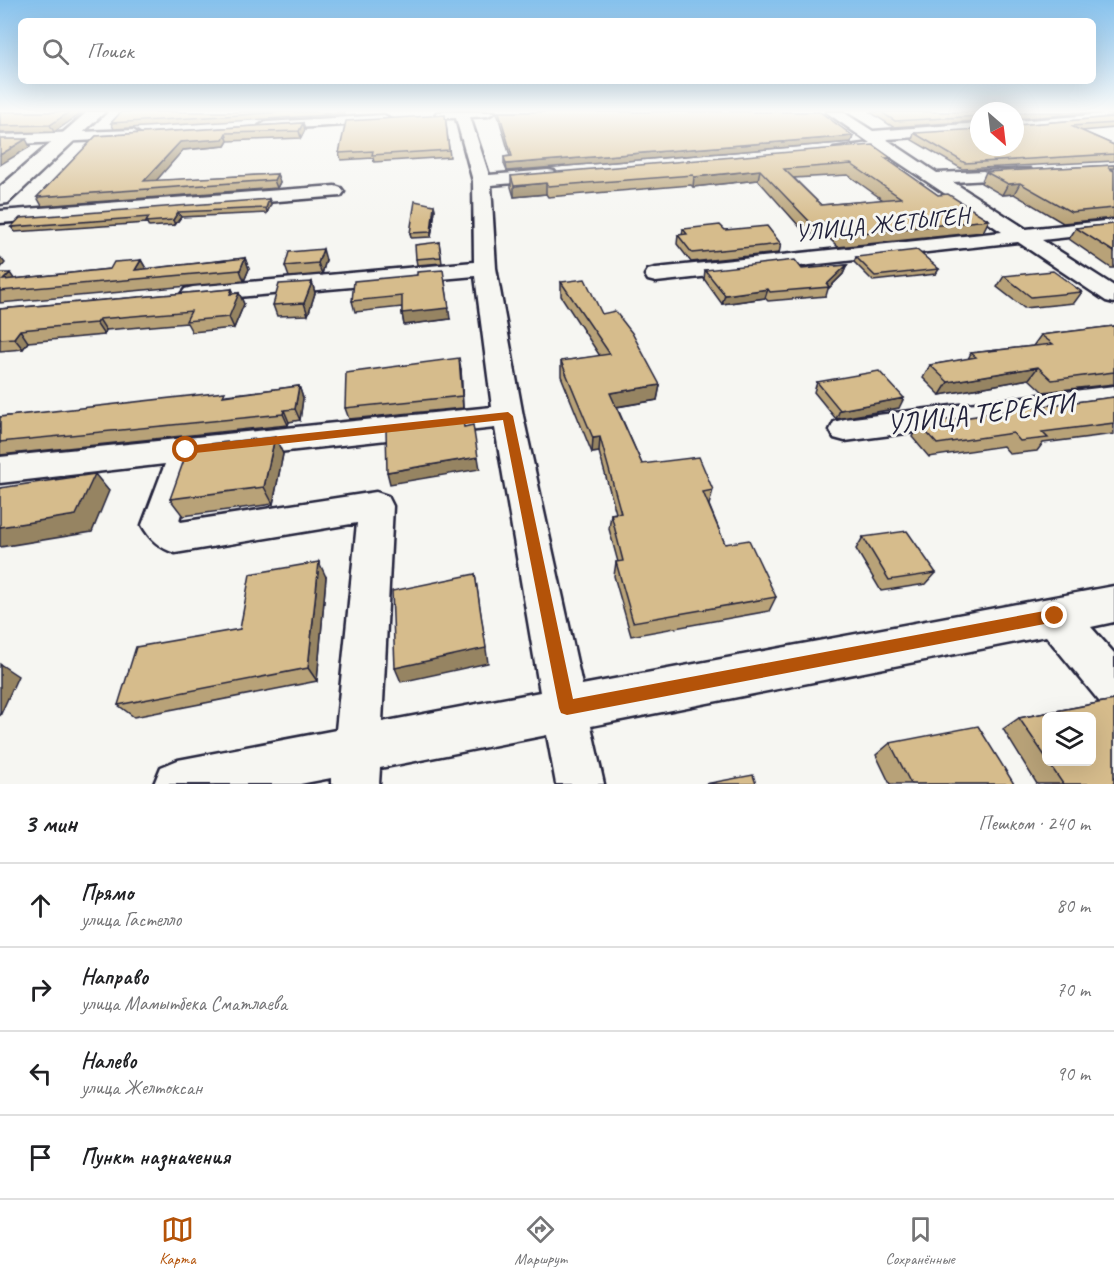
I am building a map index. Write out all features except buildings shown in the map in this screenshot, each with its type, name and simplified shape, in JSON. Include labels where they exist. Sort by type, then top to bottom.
[{"type":"main road","points":[[1,197],[55,149]]},
{"type":"street","points":[[476,149],[482,181],[485,268],[508,416],[567,708],[580,784]]},
{"type":"street","points":[[826,152],[844,149]]},
{"type":"street","points":[[888,149],[1114,296]]},
{"type":"street","points":[[934,178],[1046,172]]},
{"type":"street","points":[[482,181],[565,174]]},
{"type":"street","points":[[0,217],[336,192]]},
{"type":"street","name":"УЛИЦА ЖЕТЫГЕН","points":[[656,275],[1114,226]]},
{"type":"street","points":[[166,297],[485,268]]},
{"type":"street","name":"УЛИЦА ТЕРЕКТИ","points":[[845,430],[1114,396]]},
{"type":"street","points":[[0,470],[508,416]]},
{"type":"street","points":[[186,450],[160,525],[175,538],[376,506],[356,767]]},
{"type":"street","points":[[178,784],[356,767],[567,708],[1114,604]]},
{"type":"street","points":[[1055,616],[1114,686]]},
{"type":"route","points":[[186,450],[508,416],[567,708],[1055,616]]}]
